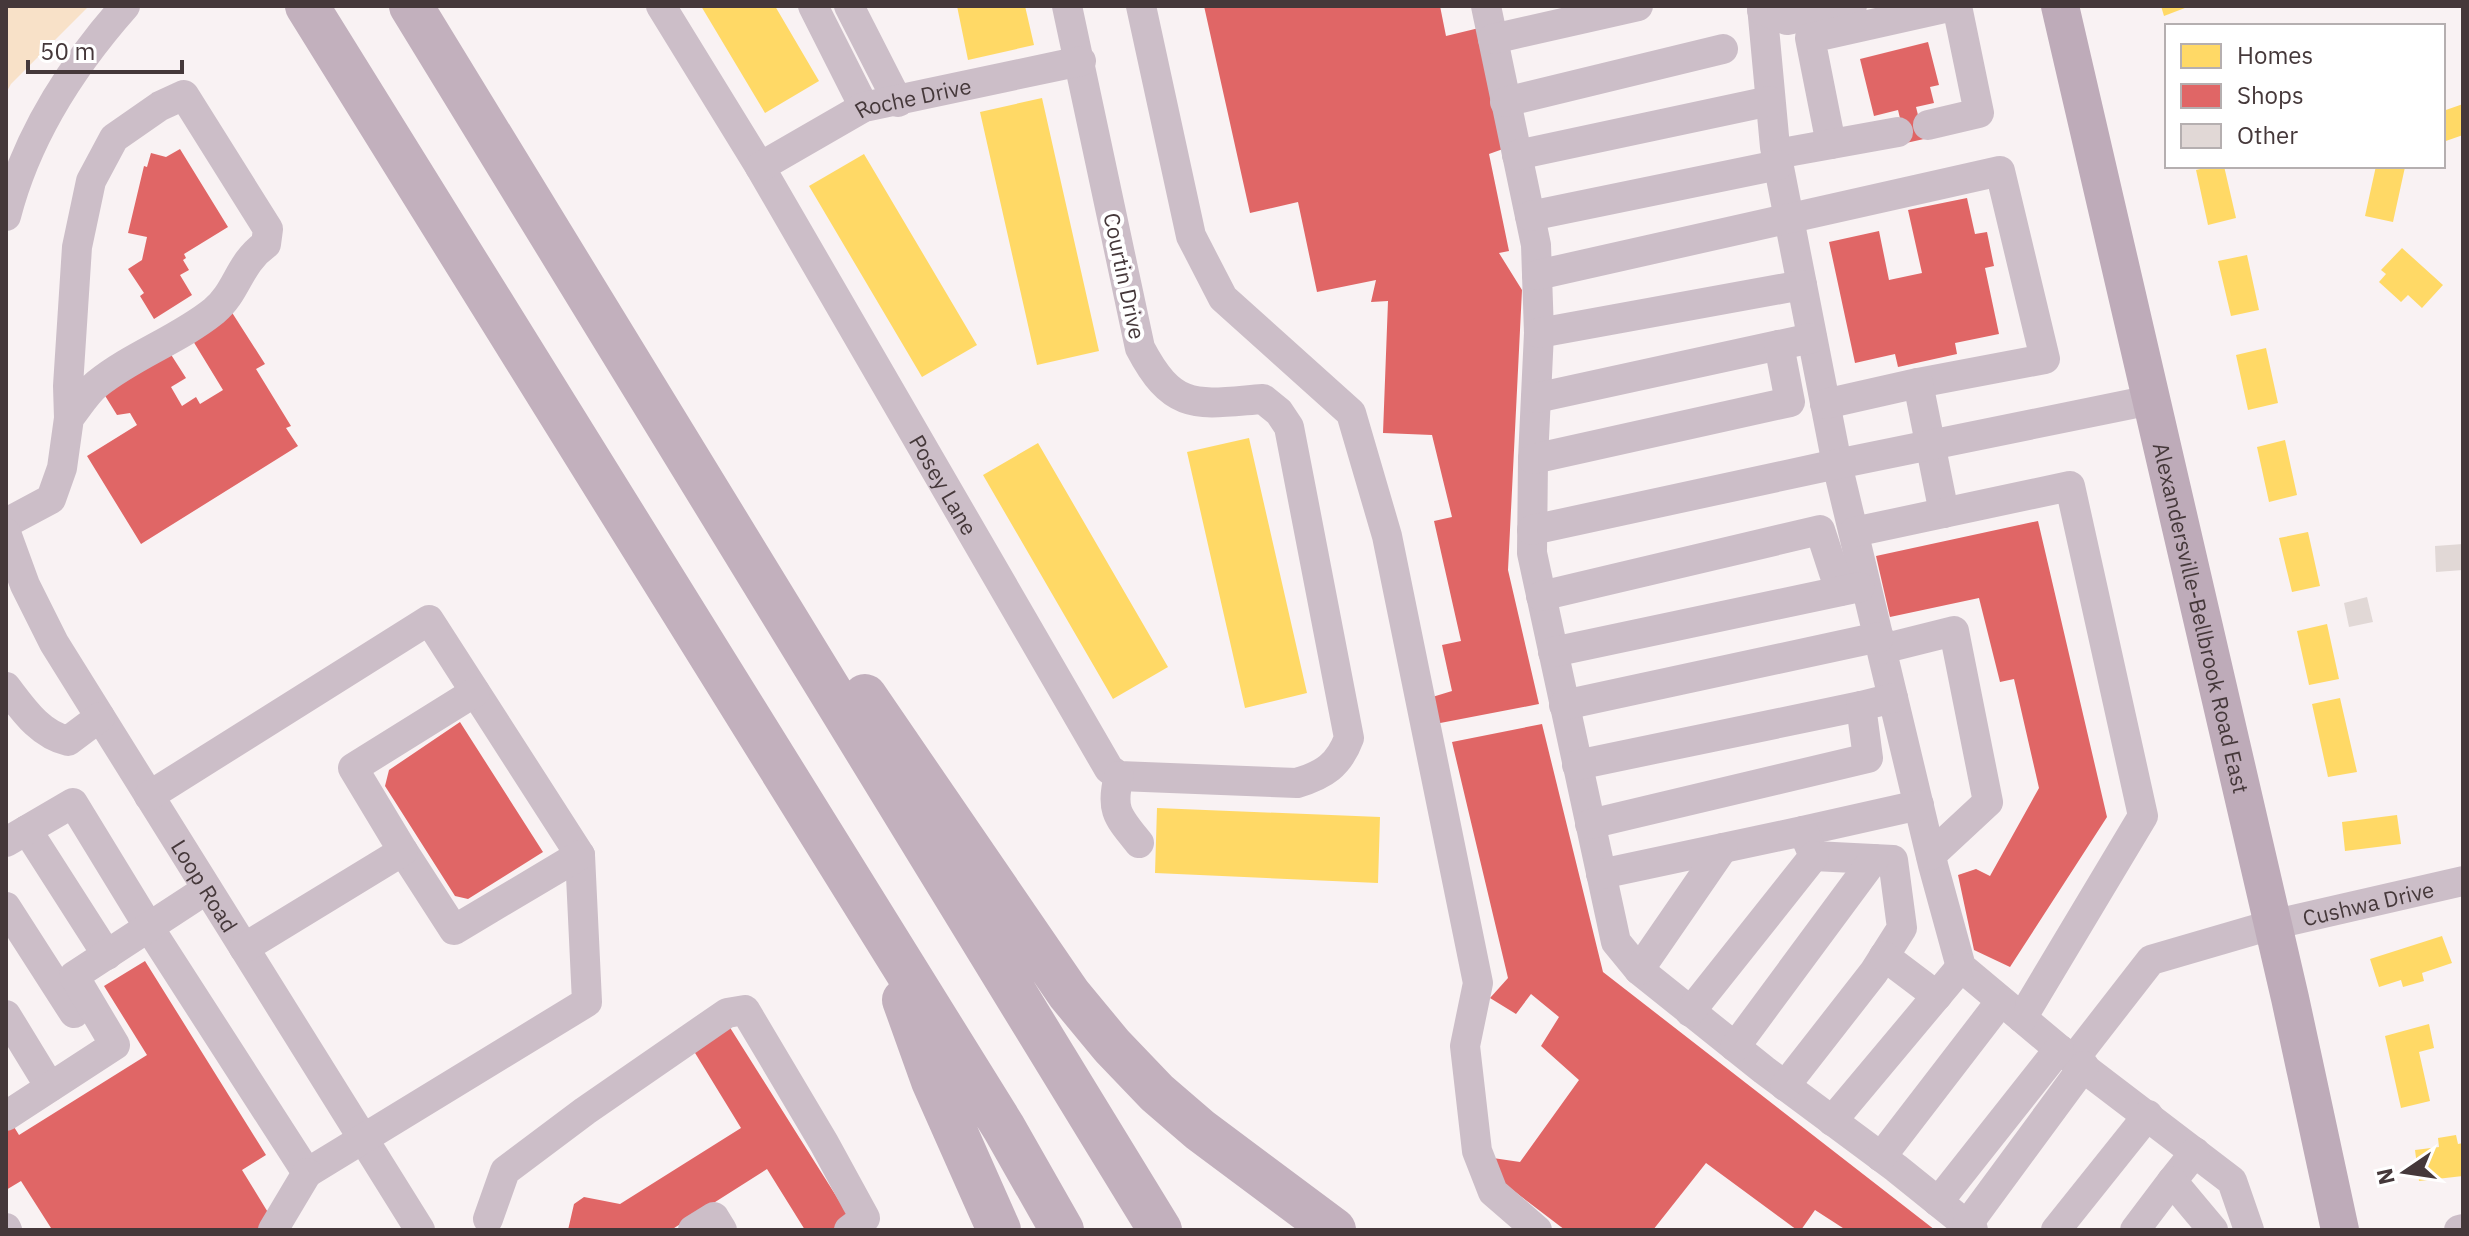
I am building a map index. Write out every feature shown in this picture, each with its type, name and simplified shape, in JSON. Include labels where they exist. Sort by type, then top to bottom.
[{"type":"highway","points":[[307,6],[877,922],[1004,1128],[1062,1230]]},
{"type":"highway","points":[[411,6],[1160,1230]]},
{"type":"highway","points":[[554,240],[1069,994],[1112,1046],[1157,1093],[1200,1130],[1334,1230]]},
{"type":"highway","points":[[877,922],[933,1081],[999,1230]]},
{"type":"main road","name":"Alexandersville-Bellbrook Road East","points":[[2060,6],[2290,998],[2340,1230]]},
{"type":"street","points":[[6,216],[25,161],[48,112],[72,73],[125,6]]},
{"type":"street","name":"Posey Lane","points":[[661,6],[760,167],[1109,769],[1119,776]]},
{"type":"street","points":[[813,6],[864,107]]},
{"type":"street","points":[[849,6],[898,102]]},
{"type":"street","name":"Courtin Drive","points":[[1067,6],[1140,348],[1154,375],[1179,397],[1200,404],[1263,399],[1279,412],[1289,427],[1349,738],[1343,755],[1332,767],[1316,777],[1297,783],[1119,776]]},
{"type":"street","points":[[1141,6],[1191,236],[1223,298],[1351,413],[1387,536],[1478,983],[1465,1046],[1477,1151],[1493,1192],[1537,1230]]},
{"type":"street","points":[[1486,6],[1536,245],[1539,333],[1532,553],[1616,942],[1639,970],[1690,1012],[1970,1228],[2072,1058]]},
{"type":"street","points":[[1493,39],[1638,6]]},
{"type":"street","points":[[1764,7],[1787,20],[1852,6]]},
{"type":"street","points":[[1831,144],[1810,38],[1955,6],[1979,113],[1928,125]]},
{"type":"street","points":[[1764,7],[1777,160],[1837,464],[1854,532],[1853,588]]},
{"type":"street","points":[[1505,102],[1723,49]]},
{"type":"street","name":"Roche Drive","points":[[760,167],[864,107],[1081,61]]},
{"type":"street","points":[[6,523],[51,499],[62,468],[69,418],[68,386],[77,247],[91,181],[114,138],[160,106],[184,95],[268,229],[266,244],[253,253],[236,278],[231,296],[211,313],[96,385],[69,418]]},
{"type":"street","points":[[1517,155],[1770,101]]},
{"type":"street","points":[[1530,216],[1777,160],[1831,144],[1898,132]]},
{"type":"street","points":[[1537,275],[2000,171],[2045,359],[1825,404]]},
{"type":"street","points":[[1539,333],[1802,285]]},
{"type":"street","points":[[1536,398],[1812,338]]},
{"type":"street","points":[[1533,459],[1790,402],[1779,345]]},
{"type":"street","points":[[1918,383],[1944,513]]},
{"type":"street","points":[[1532,530],[2151,400]]},
{"type":"street","points":[[1854,532],[2070,486],[2143,816],[2012,1010],[1881,1157]]},
{"type":"street","points":[[1541,596],[1820,530],[1880,643],[1961,967],[2072,1058],[2232,1181],[2249,1230]]},
{"type":"street","name":"Loop Road","points":[[6,533],[25,585],[54,643],[420,1230]]},
{"type":"street","points":[[1553,652],[1853,588]]},
{"type":"street","points":[[149,796],[429,620],[580,855],[587,1002],[307,1173],[273,1230]]},
{"type":"street","points":[[1564,705],[1954,631],[1988,802],[1931,855]]},
{"type":"street","points":[[475,692],[353,768],[403,851],[454,930],[580,855]]},
{"type":"street","points":[[1577,765],[1893,698]]},
{"type":"street","points":[[10,699],[33,723],[68,741],[100,717]]},
{"type":"street","points":[[1590,824],[1868,758],[1861,706]]},
{"type":"street","points":[[1119,776],[1113,798],[1118,818],[1139,843]]},
{"type":"street","points":[[107,955],[17,836],[73,803],[307,1173]]},
{"type":"street","points":[[1601,874],[1723,848],[1809,843],[1919,805]]},
{"type":"street","points":[[1785,1086],[1902,928],[1893,860],[1874,859],[1809,843]]},
{"type":"street","points":[[1690,1012],[1809,843]]},
{"type":"street","points":[[1639,970],[1723,848]]},
{"type":"street","points":[[244,948],[403,851]]},
{"type":"street","points":[[1735,1047],[1874,859]]},
{"type":"street","name":"Cushwa Drive","points":[[2072,1058],[2151,960],[2271,925],[2463,881]]},
{"type":"street","points":[[6,1116],[115,1045],[74,976],[207,889]]},
{"type":"street","points":[[6,907],[101,1054]]},
{"type":"street","points":[[1884,956],[1937,996]]},
{"type":"street","points":[[1832,1121],[1961,967]]},
{"type":"street","points":[[484,1226],[505,1171],[585,1111],[727,1013],[745,1010],[865,1218],[849,1230]]},
{"type":"street","points":[[6,1015],[50,1087]]},
{"type":"street","points":[[1938,1202],[2072,1058]]},
{"type":"street","points":[[2056,1230],[2148,1115]]},
{"type":"street","points":[[2135,1230],[2195,1152]]},
{"type":"street","points":[[2172,1181],[2213,1230]]},
{"type":"street","points":[[693,1230],[714,1217],[722,1230]]},
{"type":"shaded area","points":[[6,6],[89,6],[11,84],[6,93]]},
{"type":"building: Homes","points":[[701,6],[775,6],[819,81],[765,113]]},
{"type":"building: Homes","points":[[957,6],[1025,6],[1034,45],[968,60]]},
{"type":"building: Homes","points":[[2161,6],[2190,6],[2164,16]]},
{"type":"building: Homes","points":[[1042,98],[1099,351],[1037,365],[980,112]]},
{"type":"building: Homes","points":[[2463,104],[2463,135],[2445,141],[2445,110]]},
{"type":"building: Homes","points":[[864,154],[977,345],[922,377],[809,186]]},
{"type":"building: Homes","points":[[2224,168],[2236,218],[2208,225],[2196,170]]},
{"type":"building: Homes","points":[[2376,168],[2405,168],[2393,222],[2365,216]]},
{"type":"building: Homes","points":[[2402,248],[2443,285],[2422,308],[2408,295],[2401,302],[2379,282],[2386,274],[2381,270]]},
{"type":"building: Homes","points":[[2247,255],[2259,310],[2231,316],[2218,261]]},
{"type":"building: Homes","points":[[2266,348],[2278,403],[2248,410],[2236,355]]},
{"type":"building: Homes","points":[[1249,438],[1307,693],[1245,708],[1187,452]]},
{"type":"building: Homes","points":[[2285,440],[2297,495],[2269,502],[2257,447]]},
{"type":"building: Homes","points":[[1038,443],[1168,667],[1113,699],[983,475]]},
{"type":"building: Homes","points":[[2308,532],[2320,586],[2292,592],[2279,538]]},
{"type":"building: Homes","points":[[2327,624],[2339,679],[2309,685],[2297,631]]},
{"type":"building: Homes","points":[[2340,698],[2357,772],[2328,777],[2312,704]]},
{"type":"building: Homes","points":[[1157,808],[1380,817],[1378,883],[1155,873]]},
{"type":"building: Homes","points":[[2397,815],[2401,844],[2345,851],[2342,822]]},
{"type":"building: Homes","points":[[2442,936],[2452,963],[2422,973],[2424,981],[2403,987],[2401,980],[2379,987],[2370,959]]},
{"type":"building: Homes","points":[[2429,1024],[2434,1048],[2419,1052],[2430,1101],[2401,1108],[2385,1036]]},
{"type":"building: Homes","points":[[2456,1135],[2458,1144],[2463,1143],[2463,1176],[2419,1181],[2415,1150],[2439,1147],[2438,1138]]},
{"type":"building: Shops","points":[[1204,6],[1440,6],[1446,36],[1479,28],[1503,149],[1489,154],[1509,251],[1499,253],[1522,290],[1508,570],[1539,704],[1435,724],[1429,698],[1452,691],[1442,645],[1461,641],[1434,521],[1452,517],[1432,435],[1383,433],[1388,301],[1371,302],[1376,280],[1317,292],[1298,202],[1250,213]]},
{"type":"building: Shops","points":[[1928,42],[1939,85],[1930,87],[1934,103],[1916,107],[1924,139],[1906,143],[1898,110],[1874,116],[1860,59]]},
{"type":"building: Shops","points":[[180,149],[228,227],[184,254],[186,258],[183,260],[189,270],[180,275],[192,295],[154,319],[140,296],[144,293],[128,269],[142,260],[147,237],[128,233],[144,166],[147,167],[151,153],[166,157]]},
{"type":"building: Shops","points":[[1967,198],[1975,234],[1987,232],[1994,266],[1985,268],[1999,334],[1955,343],[1957,354],[1898,367],[1895,354],[1855,363],[1829,242],[1879,231],[1889,280],[1922,273],[1908,210]]},
{"type":"building: Shops","points":[[231,311],[265,364],[256,369],[291,426],[286,428],[298,446],[141,544],[87,456],[137,425],[130,413],[117,415],[104,394],[170,353],[186,378],[171,387],[182,406],[196,397],[200,404],[223,390],[190,336]]},
{"type":"building: Shops","points":[[2038,521],[2107,817],[2010,967],[1974,950],[1958,875],[1976,869],[1990,876],[2039,788],[2014,679],[2000,682],[1979,598],[1890,617],[1876,556]]},
{"type":"building: Shops","points":[[460,722],[543,852],[468,899],[455,896],[385,786],[389,770]]},
{"type":"building: Shops","points":[[1542,724],[1603,972],[1935,1230],[1846,1230],[1815,1210],[1801,1230],[1797,1230],[1706,1163],[1653,1230],[1565,1230],[1497,1178],[1493,1158],[1520,1162],[1579,1080],[1541,1046],[1559,1017],[1531,994],[1516,1014],[1490,998],[1508,978],[1452,742]]},
{"type":"building: Shops","points":[[145,961],[266,1155],[242,1170],[272,1219],[255,1230],[48,1230],[51,1228],[21,1181],[6,1190],[6,1125],[11,1122],[19,1135],[147,1055],[104,986]]},
{"type":"building: Shops","points":[[729,1026],[850,1218],[831,1230],[805,1230],[767,1169],[671,1230],[568,1230],[574,1204],[584,1197],[620,1204],[741,1128],[692,1048]]},
{"type":"building: Other","points":[[2463,544],[2463,570],[2436,572],[2435,546]]},
{"type":"building: Other","points":[[2367,597],[2373,622],[2349,627],[2344,603]]}]
